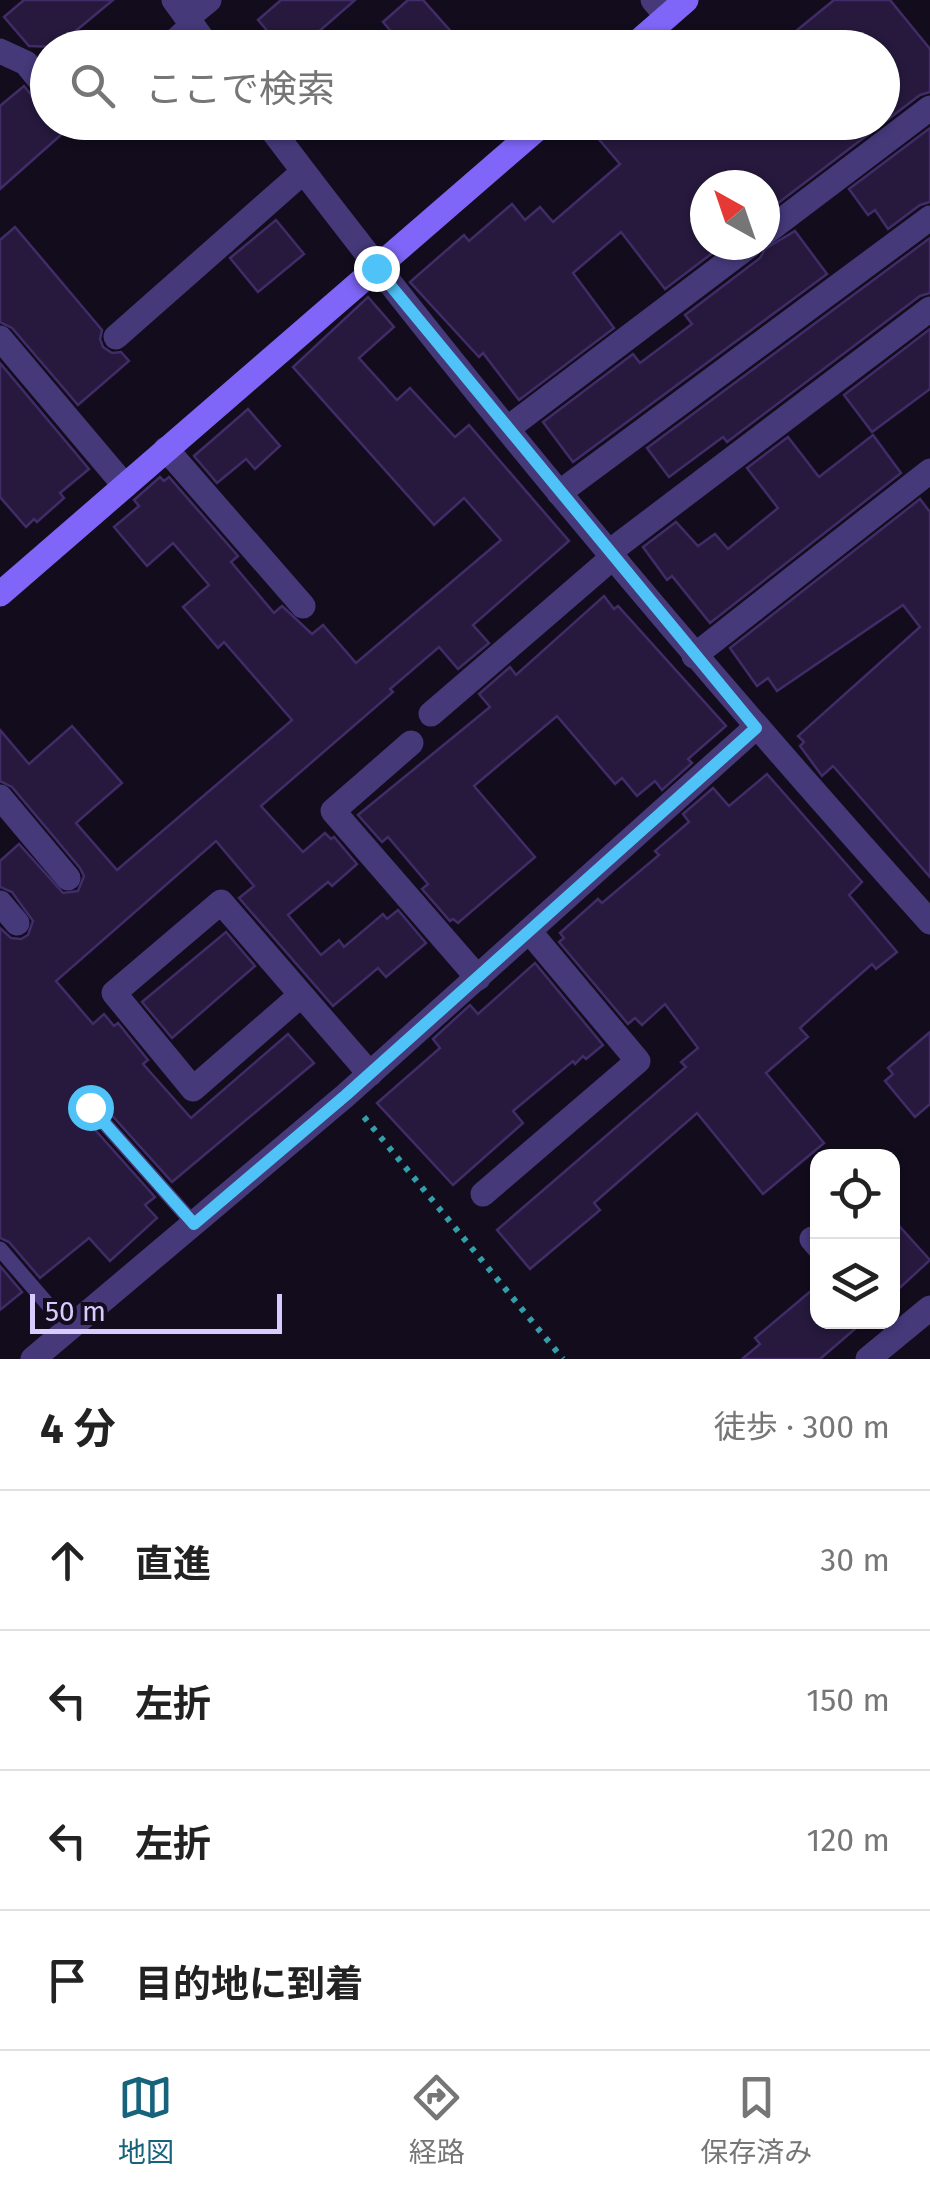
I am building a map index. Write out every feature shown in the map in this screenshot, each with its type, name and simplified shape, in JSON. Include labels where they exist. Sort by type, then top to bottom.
[{"type":"street","points":[[184,15],[210,0]]},
{"type":"street","points":[[647,30],[669,5]]},
{"type":"street","points":[[0,51],[30,68]]},
{"type":"street","points":[[900,131],[930,108]]},
{"type":"street","points":[[279,140],[376,268],[610,556],[756,728],[930,922]]},
{"type":"street","points":[[0,594],[523,140]]},
{"type":"street","points":[[780,223],[888,140]]},
{"type":"street","points":[[116,336],[303,172]]},
{"type":"street","points":[[559,493],[930,218]]},
{"type":"street","points":[[507,429],[730,260]]},
{"type":"street","points":[[431,714],[610,556],[930,309]]},
{"type":"street","points":[[0,338],[125,486]]},
{"type":"street","points":[[166,448],[303,606]]},
{"type":"street","points":[[694,656],[930,471]]},
{"type":"street","points":[[33,1359],[346,1095],[756,728]]},
{"type":"street","points":[[411,743],[333,811],[478,978]]},
{"type":"street","points":[[0,798],[68,878]]},
{"type":"street","points":[[302,995],[193,1088],[114,993],[221,902],[302,995],[370,1074]]},
{"type":"street","points":[[483,1194],[638,1061],[529,931]]},
{"type":"street","points":[[900,1323],[930,1308]]},
{"type":"street","points":[[868,1359],[889,1329]]},
{"type":"lane","points":[[90,1107],[194,1224]]},
{"type":"lane","points":[[0,1249],[68,1329]]},
{"type":"path","points":[[346,1095],[563,1359]]},
{"type":"building","points":[[24,0],[113,0],[77,30],[30,30],[30,46],[4,17]]},
{"type":"building","points":[[281,0],[355,0],[321,30],[267,30],[258,20]]},
{"type":"building","points":[[408,0],[423,0],[450,30],[390,30],[383,22]]},
{"type":"building","points":[[834,0],[890,0],[930,49],[930,92],[900,110],[900,30],[797,30]]},
{"type":"building","points":[[24,86],[30,94],[30,140],[55,140],[0,189],[0,106]]},
{"type":"building","points":[[930,128],[930,202],[888,229],[875,210],[868,215],[849,189]]},
{"type":"building","points":[[599,140],[861,140],[780,202],[780,170],[690,170],[690,260],[703,260],[665,289],[621,232],[573,273],[614,328],[519,400],[483,353],[479,357],[410,282],[464,235],[469,241],[512,204],[525,220],[540,207],[553,222],[620,164]]},
{"type":"building","points":[[276,220],[304,254],[258,292],[230,258]]},
{"type":"building","points":[[15,227],[102,330],[103,347],[112,353],[121,352],[129,361],[78,405],[12,328],[0,322],[0,240]]},
{"type":"building","points":[[795,231],[827,274],[573,462],[543,422],[633,354],[640,363],[692,324],[685,315],[757,260],[780,260],[780,240]]},
{"type":"building","points":[[930,238],[930,293],[920,296],[727,442],[723,437],[669,477],[647,448]]},
{"type":"building","points":[[368,297],[394,327],[359,358],[397,400],[410,388],[455,437],[469,425],[569,541],[473,625],[489,643],[458,669],[439,647],[261,806],[303,852],[325,833],[331,839],[334,837],[357,864],[288,915],[321,955],[339,940],[344,947],[383,914],[387,919],[398,910],[426,943],[386,977],[378,968],[333,1006],[239,898],[254,886],[216,841],[56,981],[93,1024],[104,1014],[114,1026],[118,1023],[148,1060],[143,1064],[191,1118],[288,1034],[314,1063],[172,1182],[98,1100],[93,1096],[83,1098],[79,1104],[81,1114],[155,1197],[145,1205],[157,1218],[110,1261],[89,1238],[40,1278],[9,1242],[0,1238],[0,928],[11,938],[21,939],[28,935],[33,921],[12,892],[0,887],[0,861],[19,844],[63,893],[78,891],[84,876],[12,787],[0,781],[0,730],[29,764],[72,726],[122,783],[76,823],[117,870],[292,720],[224,642],[218,648],[183,607],[209,585],[173,543],[147,566],[114,527],[139,506],[134,500],[160,477],[164,481],[169,477],[238,556],[231,562],[274,613],[282,606],[312,634],[323,625],[356,663],[501,540],[464,498],[434,525],[293,367]]},
{"type":"building","points":[[930,329],[930,389],[872,432],[844,395]]},
{"type":"building","points":[[0,363],[89,469],[60,493],[64,498],[26,527],[0,497]]},
{"type":"building","points":[[248,409],[280,446],[255,469],[246,459],[217,483],[194,456]]},
{"type":"building","points":[[873,435],[901,473],[710,623],[672,576],[667,580],[643,547],[676,522],[698,546],[715,534],[728,549],[778,508],[747,468],[788,437],[819,477]]},
{"type":"building","points":[[920,499],[930,512],[930,877],[833,766],[822,776],[800,746],[804,742],[798,736],[920,627],[903,605],[777,691],[768,678],[757,686],[730,648]]},
{"type":"building","points":[[604,596],[614,609],[618,606],[726,726],[688,759],[692,763],[662,790],[655,781],[637,796],[622,778],[615,784],[557,716],[474,786],[535,857],[458,923],[450,921],[422,889],[428,884],[388,837],[382,842],[358,815],[490,707],[479,694],[510,667],[516,675]]},
{"type":"building","points":[[767,774],[862,882],[849,895],[897,952],[876,969],[872,964],[800,1028],[808,1037],[766,1073],[824,1143],[810,1149],[810,1155],[763,1194],[697,1113],[594,1203],[600,1210],[530,1269],[497,1230],[686,1067],[681,1062],[698,1048],[665,1004],[642,1025],[635,1018],[628,1024],[559,942],[564,938],[560,933],[598,899],[602,903],[659,855],[655,851],[689,822],[683,814],[713,788],[729,806]]},
{"type":"building","points":[[226,932],[255,966],[172,1038],[142,1002]]},
{"type":"building","points":[[535,963],[603,1045],[586,1059],[583,1056],[575,1064],[573,1061],[513,1111],[523,1123],[453,1185],[377,1103],[440,1048],[433,1039],[470,1005],[478,1014]]},
{"type":"building","points":[[930,1032],[930,1104],[915,1117],[885,1081],[893,1074],[888,1068]]},
{"type":"building","points":[[900,1227],[930,1260],[900,1288]]},
{"type":"building","points":[[0,1266],[22,1292],[0,1310]]},
{"type":"building","points":[[810,1292],[810,1329],[855,1329],[820,1359],[742,1359],[760,1344],[755,1338]]},
{"type":"route","points":[[90,1107],[194,1224],[346,1095],[756,728],[376,268]]}]
